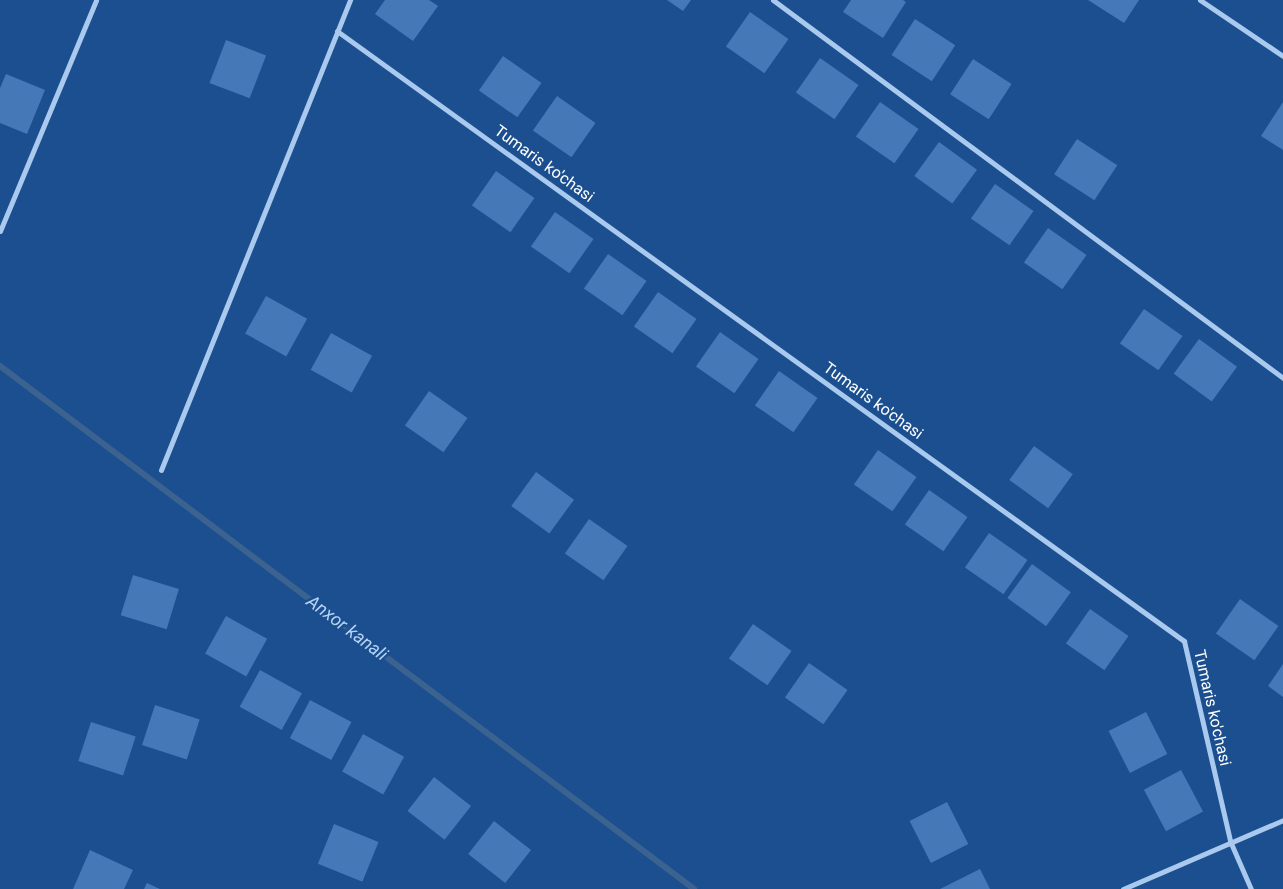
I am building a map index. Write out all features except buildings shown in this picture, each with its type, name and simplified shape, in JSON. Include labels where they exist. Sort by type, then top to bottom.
[{"type":"street","points":[[0,231],[96,0]]},
{"type":"street","points":[[161,470],[350,0]]},
{"type":"street","points":[[774,0],[1283,378]]},
{"type":"street","points":[[1200,0],[1283,56]]},
{"type":"street","name":"Tumaris ko'chasi","points":[[337,31],[1184,641],[1230,841],[1251,889]]},
{"type":"street","points":[[1123,889],[1230,841],[1283,820]]},
{"type":"waterway","name":"Anxor kanali","points":[[0,366],[694,889]]}]
